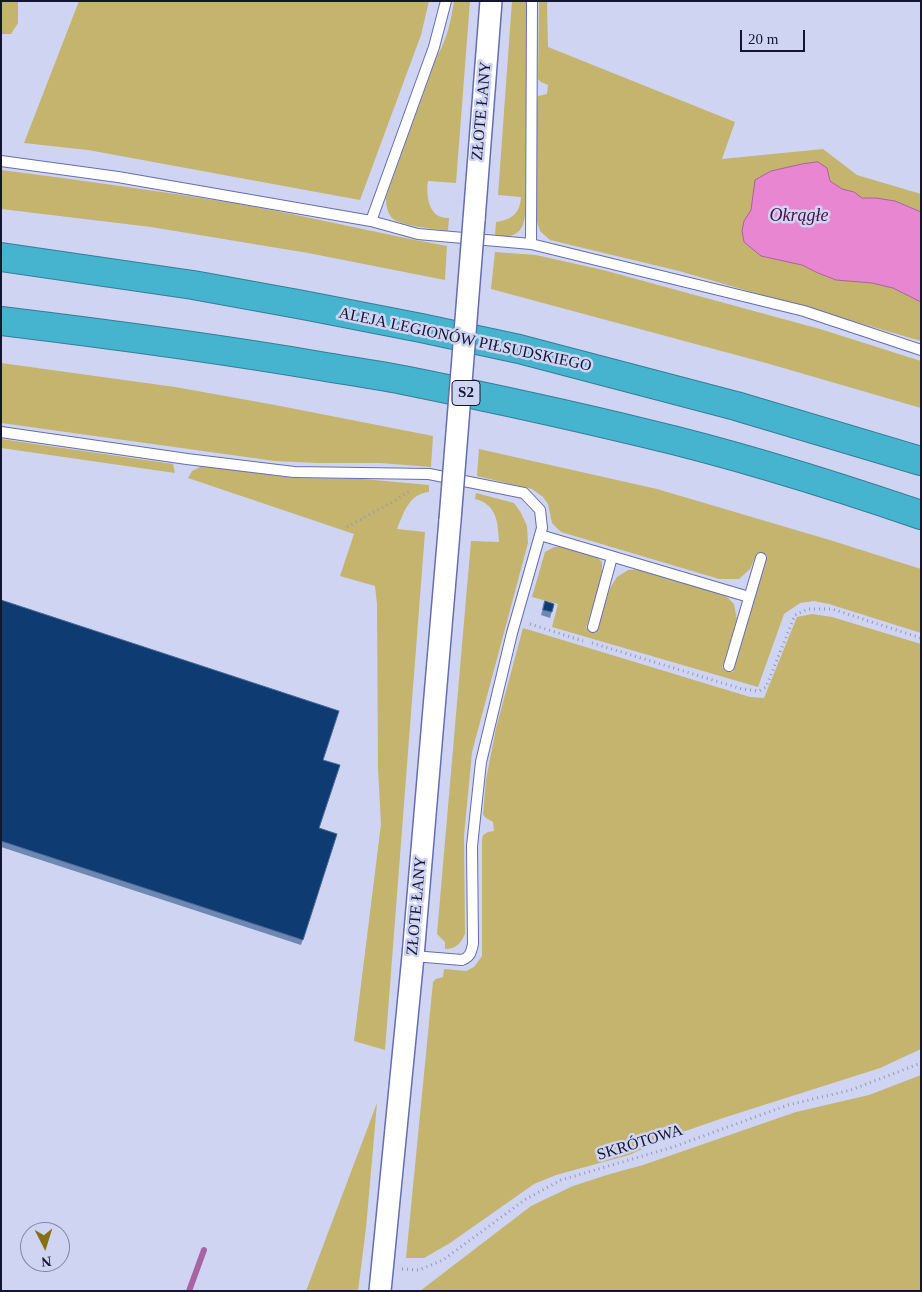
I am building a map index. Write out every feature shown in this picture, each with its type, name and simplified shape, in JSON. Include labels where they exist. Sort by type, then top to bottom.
[{"type":"highway","name":"ALEJA LEGIONÓW PIŁSUDSKIEGO","points":[[1,257],[193,285],[411,326],[519,349],[736,406],[921,461]]},
{"type":"highway","name":"S2","points":[[1,321],[264,357],[406,381],[519,404],[645,433],[741,458],[921,515]]},
{"type":"street","name":"ZŁOTE ŁANY","points":[[380,1291],[413,956],[491,1]]},
{"type":"lane","points":[[371,221],[434,47],[446,1]]},
{"type":"lane","points":[[531,244],[532,1]]},
{"type":"lane","points":[[1,161],[118,177],[371,221],[418,234],[531,244],[804,312],[921,350]]},
{"type":"lane","points":[[1,432],[187,459],[294,472],[429,474],[524,493],[540,510],[542,528],[512,633],[481,762],[472,846],[473,944],[471,953],[468,958],[462,960],[413,956]]},
{"type":"lane","points":[[540,536],[749,597]]},
{"type":"lane","points":[[593,627],[612,557]]},
{"type":"lane","points":[[729,666],[761,558]]},
{"type":"path","points":[[347,527],[414,488],[416,474]]},
{"type":"path","name":"SKRÓTOWA","points":[[383,1268],[419,1270],[443,1260],[526,1199],[561,1180],[673,1147],[788,1105],[851,1090],[921,1063]]},
{"type":"shaded area","points":[[1,1],[18,1],[18,23],[11,34],[1,34]]},
{"type":"shaded area","points":[[79,1],[429,1],[421,35],[360,200],[88,150],[24,143]]},
{"type":"shaded area","points":[[454,1],[470,1],[456,183],[428,181],[427,186],[429,202],[433,211],[441,217],[449,218],[448,231],[411,225],[393,219],[389,214],[386,197],[437,56],[446,37]]},
{"type":"shaded area","points":[[512,1],[527,1],[525,215],[519,231],[512,235],[495,236],[496,222],[507,220],[514,215],[519,207],[521,197],[498,195]]},
{"type":"shaded area","points":[[539,1],[548,1],[548,47],[735,122],[722,159],[823,149],[857,175],[921,194],[921,341],[679,271],[550,240],[540,231],[537,222],[537,100],[538,96],[547,94],[548,85],[538,79]]},
{"type":"shaded area","points":[[1,170],[238,204],[447,246],[445,280],[308,253],[151,227],[1,209]]},
{"type":"shaded area","points":[[495,252],[536,255],[603,270],[820,329],[921,361],[921,408],[766,363],[491,289]]},
{"type":"shaded area","points":[[1,363],[175,387],[433,436],[431,467],[380,463],[275,461],[1,423]]},
{"type":"shaded area","points":[[1,439],[173,464],[175,473],[1,448]]},
{"type":"shaded area","points":[[479,449],[657,489],[921,569],[921,633],[829,604],[814,601],[800,603],[784,614],[758,687],[552,627],[558,604],[532,597],[545,552],[554,547],[564,546],[597,557],[602,562],[602,576],[586,628],[596,633],[610,588],[617,577],[628,570],[643,569],[722,592],[734,604],[737,620],[722,668],[733,672],[767,555],[757,553],[750,569],[739,579],[719,579],[561,532],[552,523],[548,504],[543,497],[532,489],[477,476]]},
{"type":"shaded area","points":[[202,466],[293,478],[363,479],[429,485],[429,492],[417,496],[408,505],[397,529],[425,532],[385,1050],[354,1041],[381,824],[378,768],[377,604],[375,586],[340,576],[354,534],[188,478],[192,471]]},
{"type":"shaded area","points":[[476,493],[514,503],[527,526],[528,543],[472,752],[464,836],[465,934],[458,945],[445,949],[445,942],[437,934],[471,541],[499,542],[495,515],[488,505],[475,499]]},
{"type":"shaded area","points":[[812,614],[832,617],[921,644],[921,1049],[880,1068],[723,1118],[674,1135],[629,1155],[556,1175],[534,1184],[450,1243],[424,1258],[406,1258],[433,982],[443,977],[444,969],[466,971],[474,967],[482,956],[482,840],[483,835],[494,831],[493,822],[483,815],[486,780],[496,728],[523,628],[750,697],[764,698],[797,617]]},
{"type":"shaded area","points":[[921,1075],[921,1291],[420,1291],[531,1206],[573,1186],[643,1165],[796,1112],[869,1095]]},
{"type":"shaded area","points":[[377,1103],[366,1228],[358,1291],[306,1291]]},
{"type":"water","name":"Okrągłe","points":[[818,162],[827,168],[830,181],[842,189],[854,192],[862,198],[895,201],[921,212],[921,302],[893,288],[872,283],[836,280],[802,265],[761,256],[744,242],[742,231],[744,221],[751,210],[755,180],[771,171]]},
{"type":"building","points":[[1,600],[339,711],[323,760],[340,765],[319,828],[337,834],[303,940],[1,841]]},
{"type":"building","points":[[545,601],[554,604],[552,612],[543,610]]},
{"type":"waterway","points":[[189,1291],[204,1250]]}]
